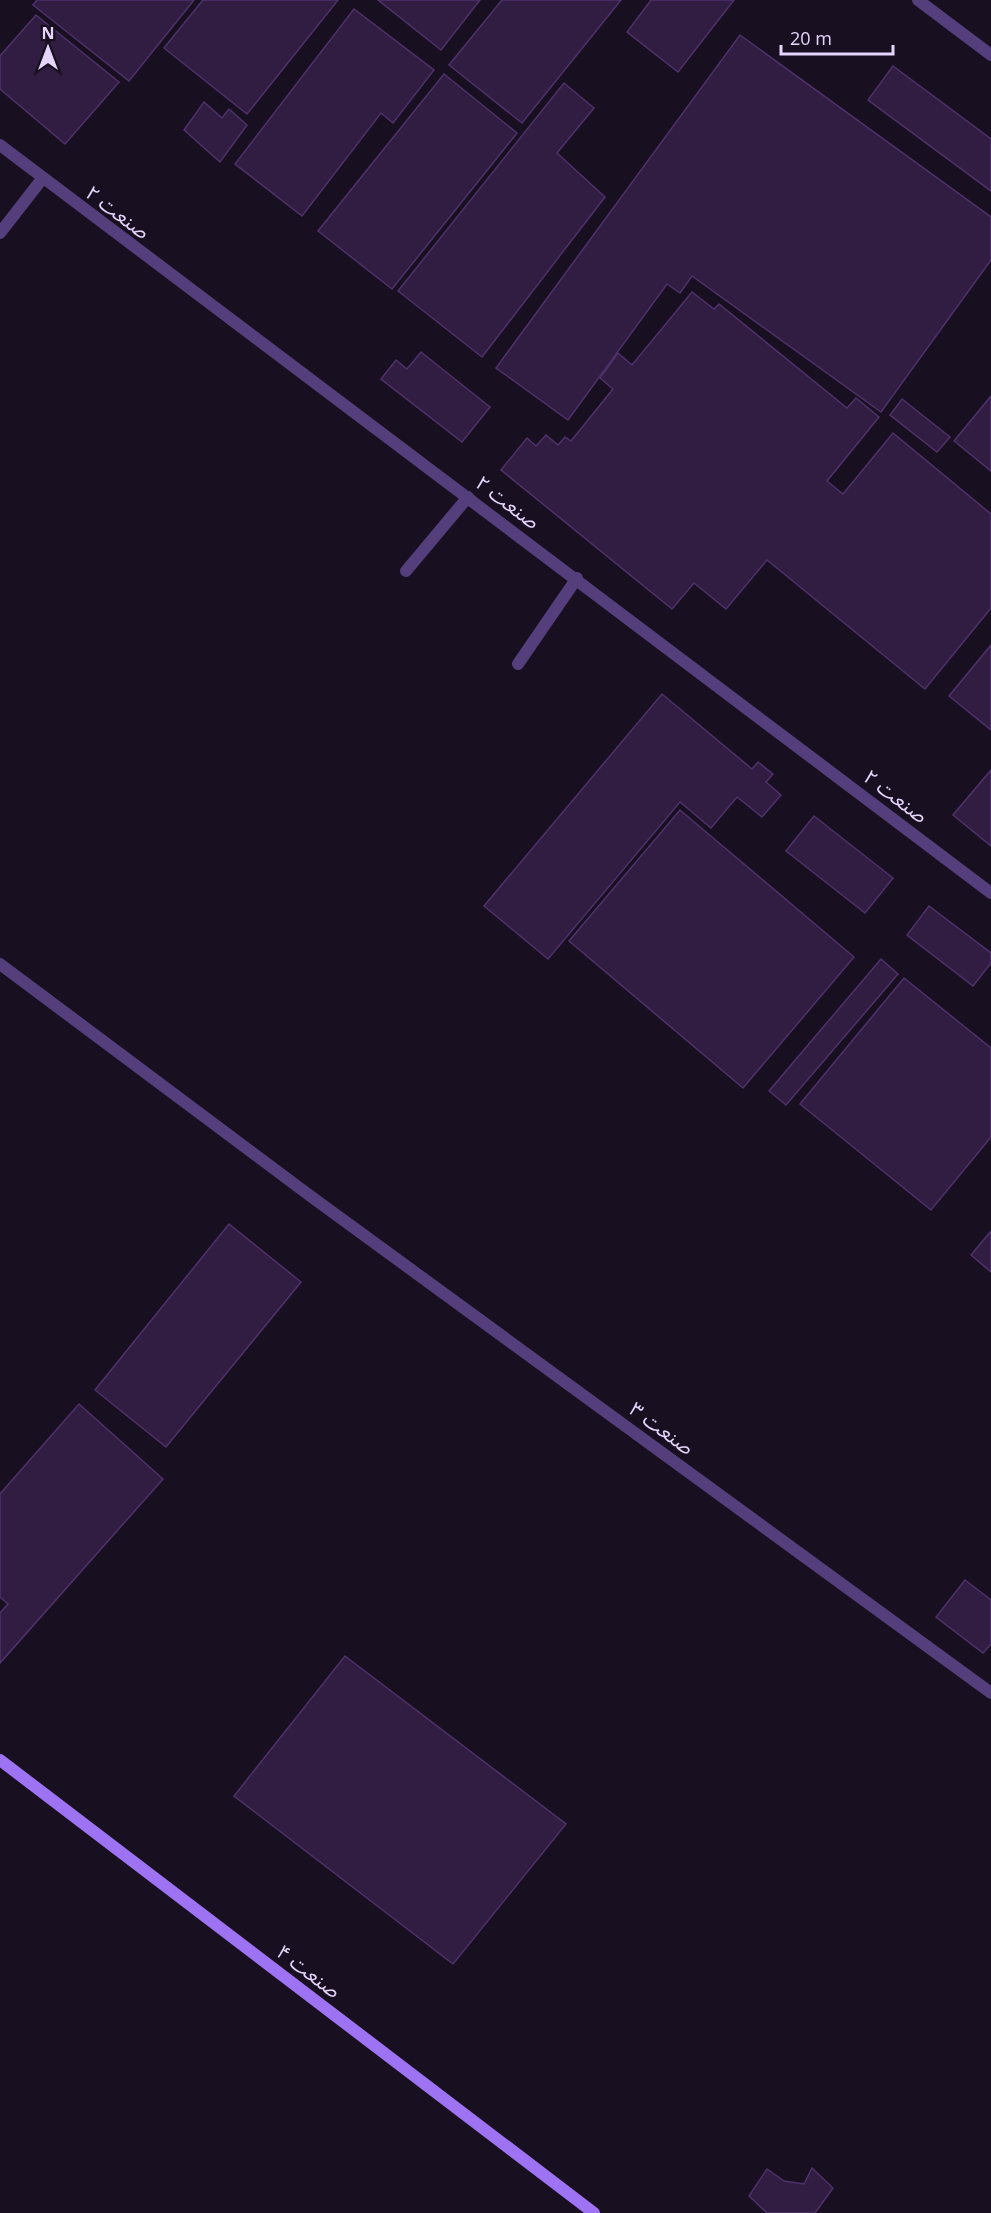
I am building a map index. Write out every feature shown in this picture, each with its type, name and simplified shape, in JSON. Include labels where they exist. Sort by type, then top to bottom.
[{"type":"street","points":[[918,0],[991,55]]},
{"type":"street","name":"صنعت ۲","points":[[0,146],[577,578],[991,893]]},
{"type":"street","points":[[0,233],[42,179]]},
{"type":"street","points":[[406,571],[468,497]]},
{"type":"street","points":[[518,664],[577,578]]},
{"type":"street","name":"صنعت ۳","points":[[0,964],[309,1195],[991,1693]]},
{"type":"street","name":"صنعت ۴","points":[[0,1760],[594,2213]]},
{"type":"building","points":[[37,0],[194,0],[129,81],[33,5]]},
{"type":"building","points":[[203,0],[338,0],[247,114],[164,48]]},
{"type":"building","points":[[378,0],[480,0],[441,50]]},
{"type":"building","points":[[502,0],[621,0],[522,123],[449,65]]},
{"type":"building","points":[[651,0],[734,0],[678,72],[627,32]]},
{"type":"building","points":[[354,9],[434,70],[393,123],[381,113],[302,216],[235,164]]},
{"type":"building","points":[[36,15],[119,82],[65,144],[0,89],[0,56]]},
{"type":"building","points":[[740,35],[991,217],[991,260],[881,412],[692,276],[680,293],[667,284],[568,420],[496,368]]},
{"type":"building","points":[[893,66],[991,139],[991,191],[868,100]]},
{"type":"building","points":[[444,74],[517,133],[392,289],[318,231]]},
{"type":"building","points":[[564,83],[594,108],[557,153],[605,197],[482,357],[398,291]]},
{"type":"building","points":[[204,102],[222,118],[229,109],[247,125],[220,162],[184,130]]},
{"type":"building","points":[[692,292],[714,309],[719,304],[847,408],[856,398],[879,417],[827,481],[843,494],[893,433],[991,514],[991,608],[925,689],[767,560],[726,609],[694,583],[672,609],[501,470],[527,438],[536,446],[546,435],[558,445],[565,437],[571,441],[613,389],[600,378],[618,353],[632,365]]},
{"type":"building","points":[[421,352],[490,407],[462,442],[381,379],[396,360],[407,369]]},
{"type":"building","points":[[991,396],[991,471],[954,441]]},
{"type":"building","points":[[902,399],[950,437],[937,452],[890,415]]},
{"type":"building","points":[[991,645],[991,730],[949,696]]},
{"type":"building","points":[[662,694],[752,769],[758,762],[773,774],[766,782],[781,795],[762,817],[737,797],[711,828],[680,802],[548,959],[484,906]]},
{"type":"building","points":[[991,770],[991,846],[953,815]]},
{"type":"building","points":[[680,810],[854,957],[743,1088],[569,941]]},
{"type":"building","points":[[814,816],[893,878],[865,913],[786,851]]},
{"type":"building","points":[[929,906],[991,953],[991,963],[973,986],[907,935]]},
{"type":"building","points":[[881,959],[898,974],[786,1105],[769,1091]]},
{"type":"building","points":[[904,978],[991,1048],[991,1137],[931,1210],[800,1104]]},
{"type":"building","points":[[229,1224],[301,1282],[166,1447],[95,1390]]},
{"type":"building","points":[[991,1231],[991,1272],[971,1255]]},
{"type":"building","points":[[79,1404],[163,1479],[0,1663],[0,1613],[8,1604],[0,1597],[0,1494]]},
{"type":"building","points":[[965,1580],[991,1600],[991,1644],[983,1653],[936,1617]]},
{"type":"building","points":[[345,1656],[566,1824],[453,1964],[234,1796]]},
{"type":"building","points":[[812,2168],[833,2188],[815,2213],[767,2213],[749,2196],[767,2169],[784,2181],[804,2184]]}]
